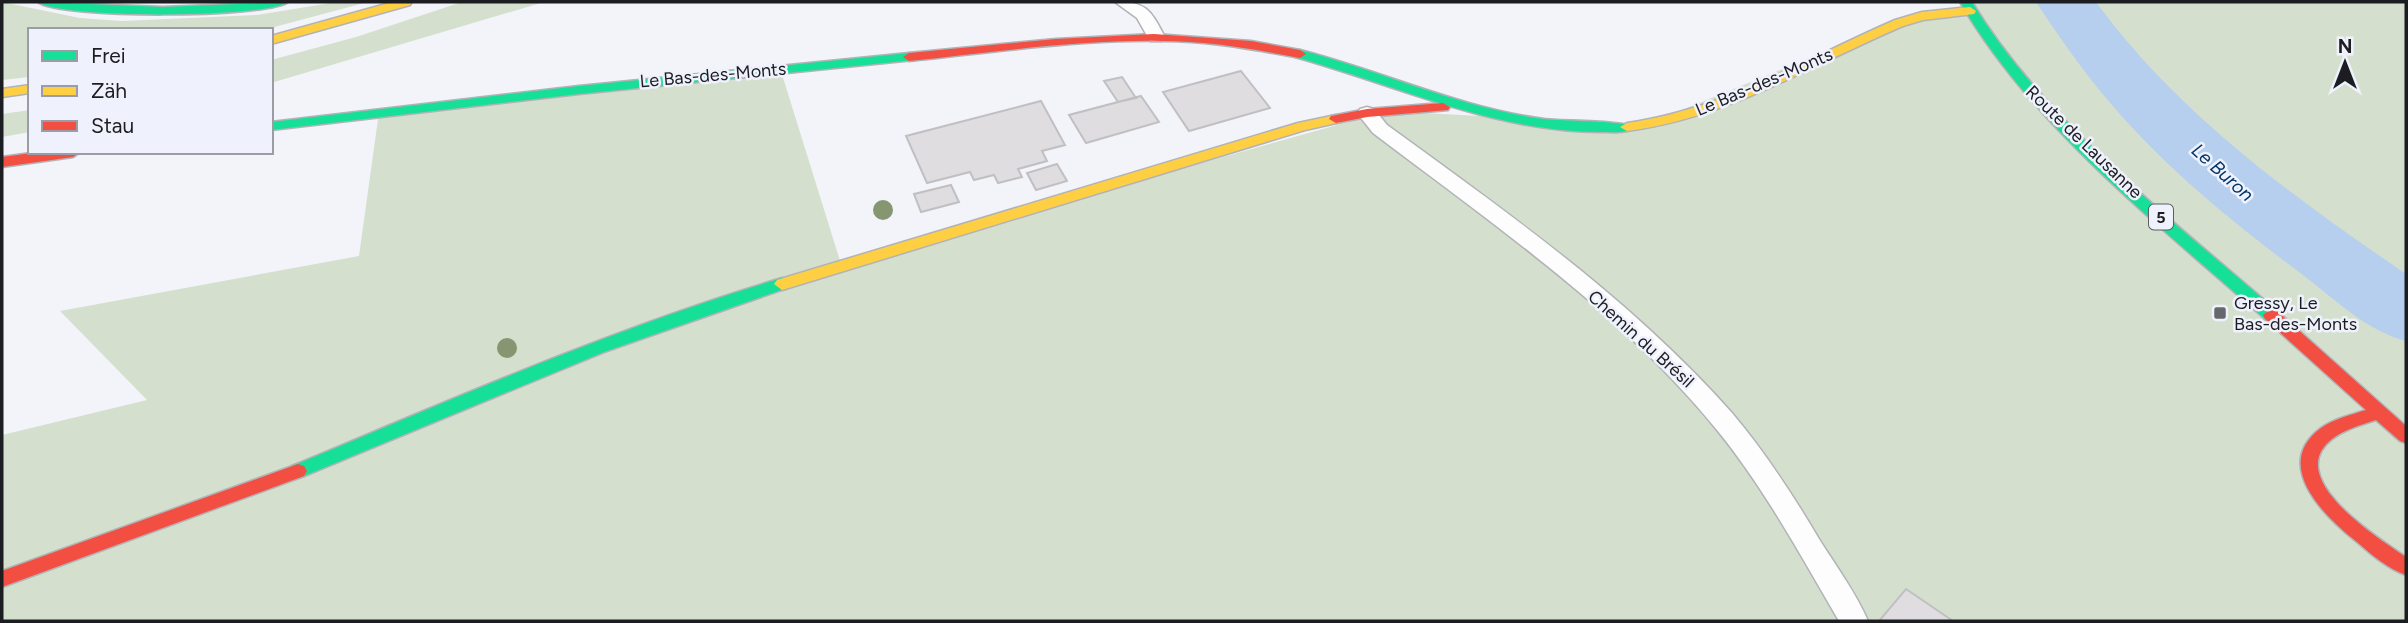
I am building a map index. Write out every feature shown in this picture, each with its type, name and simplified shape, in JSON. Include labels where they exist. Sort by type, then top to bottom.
[{"type":"main road","points":[[44,2],[103,11],[142,13],[225,9],[282,2]]},
{"type":"main road","points":[[273,39],[406,2]]},
{"type":"main road","name":"Le Bas-des-Monts","points":[[273,126],[691,76],[1156,37],[1228,40],[1311,57],[1460,106],[1525,123],[1611,129],[1679,118],[1727,101],[1899,23],[1968,7]]},
{"type":"main road","name":"Route de Lausanne","points":[[1968,7],[2002,59],[2060,123],[2123,183],[2406,436]]},
{"type":"main road","points":[[1311,57],[1327,82]]},
{"type":"main road","points":[[2,93],[28,89]]},
{"type":"main road","points":[[2,579],[257,488],[547,368],[713,305],[1350,112],[1460,106]]},
{"type":"main road","points":[[2,162],[60,154]]},
{"type":"main road","points":[[2379,412],[2336,429],[2318,441],[2309,456],[2307,473],[2318,495],[2341,519],[2406,567]]},
{"type":"lane","points":[[1124,2],[1144,15],[1156,37]]},
{"type":"lane","name":"Chemin du Brésil","points":[[1350,112],[1380,129],[1602,301],[1696,388],[1726,423],[1778,497],[1854,621]]},
{"type":"green space","points":[[2,2],[80,18],[122,21],[257,15],[337,2],[368,2],[270,28],[28,28],[28,77],[2,80]]},
{"type":"green space","points":[[462,2],[544,2],[273,82],[273,59],[356,37]]},
{"type":"green space","points":[[1966,2],[2406,2],[2406,621],[2,621],[2,435],[147,400],[60,311],[359,256],[379,112],[780,68],[841,264],[1387,111],[1645,125],[1883,28],[1970,11]]},
{"type":"green space","points":[[28,110],[28,132],[2,137],[2,114]]},
{"type":"building","points":[[1241,71],[1270,108],[1189,131],[1163,92]]},
{"type":"building","points":[[1122,77],[1136,98],[1118,102],[1104,81]]},
{"type":"building","points":[[1141,96],[1159,122],[1086,143],[1069,115]]},
{"type":"building","points":[[1041,101],[1065,145],[1042,151],[1047,161],[1018,169],[1022,177],[998,183],[994,175],[974,180],[970,172],[927,183],[906,136]]},
{"type":"building","points":[[1057,164],[1067,181],[1036,190],[1027,173]]},
{"type":"building","points":[[951,185],[959,202],[921,212],[914,194]]},
{"type":"building","points":[[1906,589],[1953,621],[1879,621]]},
{"type":"waterway","name":"Le Buron","points":[[2066,2],[2099,49],[2136,93],[2177,134],[2266,210],[2406,313]]},
{"type":"traffic: fast","points":[[44,2],[133,11],[193,10],[282,2]]},
{"type":"traffic: fast","points":[[1966,2],[1979,25],[2010,67],[2062,125],[2271,315]]},
{"type":"traffic: fast","points":[[1300,54],[1502,115],[1584,128],[1627,127]]},
{"type":"traffic: fast","points":[[273,126],[579,90],[909,57]]},
{"type":"traffic: fast","points":[[298,471],[599,348],[782,284]]},
{"type":"traffic: slow","points":[[273,39],[406,2]]},
{"type":"traffic: slow","points":[[1627,127],[1698,113],[1766,86],[1899,23],[1922,16],[1970,11]]},
{"type":"traffic: slow","points":[[2,93],[28,89]]},
{"type":"traffic: slow","points":[[782,284],[1303,126],[1336,119]]},
{"type":"traffic: jam","points":[[909,57],[1056,42],[1154,38],[1251,44],[1300,54]]},
{"type":"traffic: jam","points":[[1336,119],[1367,113],[1443,107]]},
{"type":"traffic: jam","points":[[2,162],[59,154]]},
{"type":"traffic: jam","points":[[2271,315],[2406,436]]},
{"type":"traffic: jam","points":[[2379,412],[2340,426],[2320,439],[2309,457],[2310,475],[2319,494],[2334,512],[2406,567]]},
{"type":"traffic: jam","points":[[2,579],[298,471]]},
{"type":"place","name":"Gressy, Le Bas-des-Monts","points":[[2220,313]]}]
